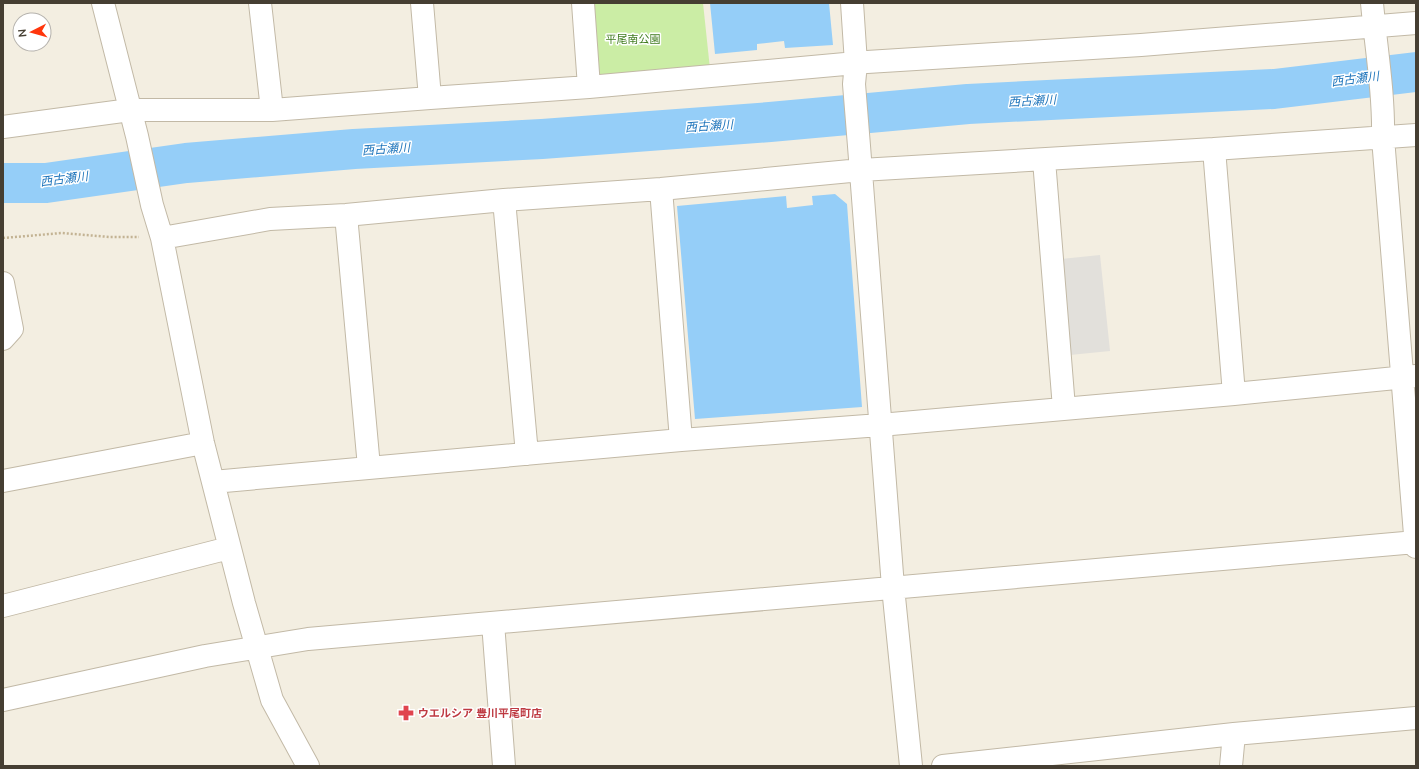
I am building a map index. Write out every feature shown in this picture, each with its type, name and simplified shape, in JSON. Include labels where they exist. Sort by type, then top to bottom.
[{"type":"street","points":[[103,3],[137,136],[152,205],[162,238],[203,443],[229,548],[272,700],[308,766]]},
{"type":"street","points":[[260,3],[272,110]]},
{"type":"street","points":[[422,3],[430,98]]},
{"type":"street","points":[[583,3],[589,87]]},
{"type":"street","points":[[852,3],[856,63],[854,84],[858,146],[893,587],[911,766]]},
{"type":"street","points":[[1372,3],[1378,47],[1384,115],[1383,138],[1409,377],[1416,547]]},
{"type":"street","points":[[3,126],[130,110],[272,110],[589,87],[856,63],[1141,45],[1416,23]]},
{"type":"street","points":[[162,238],[270,219],[346,215],[504,200],[661,189],[861,170],[1044,160],[1416,135]]},
{"type":"street","points":[[1214,149],[1234,394]]},
{"type":"street","points":[[1044,160],[1064,408]]},
{"type":"street","points":[[661,189],[681,440]]},
{"type":"street","points":[[504,200],[527,454]]},
{"type":"street","points":[[346,215],[369,468]]},
{"type":"street","points":[[3,283],[12,329],[3,339]]},
{"type":"street","points":[[213,482],[681,440],[880,425],[1234,394],[1409,377]]},
{"type":"street","points":[[3,481],[203,443]]},
{"type":"street","points":[[3,700],[205,656],[308,639],[1416,542]]},
{"type":"street","points":[[3,606],[229,548]]},
{"type":"street","points":[[493,623],[504,766]]},
{"type":"street","points":[[943,766],[1092,758],[1234,734],[1416,718]]},
{"type":"street","points":[[1231,766],[1234,734]]},
{"type":"path","points":[[3,238],[62,233],[110,237],[162,238]]},
{"type":"green space","name":"平尾南公園","points":[[589,3],[703,3],[710,69],[595,79]]},
{"type":"shaded area","points":[[1100,255],[1110,351],[1070,355],[1061,259]]},
{"type":"water","points":[[710,3],[829,3],[833,45],[785,48],[784,41],[757,44],[757,50],[715,54]]},
{"type":"water","points":[[835,194],[847,204],[862,407],[695,419],[677,206],[786,196],[787,208],[813,205],[812,196]]},
{"type":"waterway","name":"西古瀬川","points":[[3,183],[46,183],[186,163],[354,149],[542,139],[770,122],[968,104],[1274,89],[1416,72]]},
{"type":"place","name":"ウエルシア 豊川平尾町店","points":[[406,713]]}]
